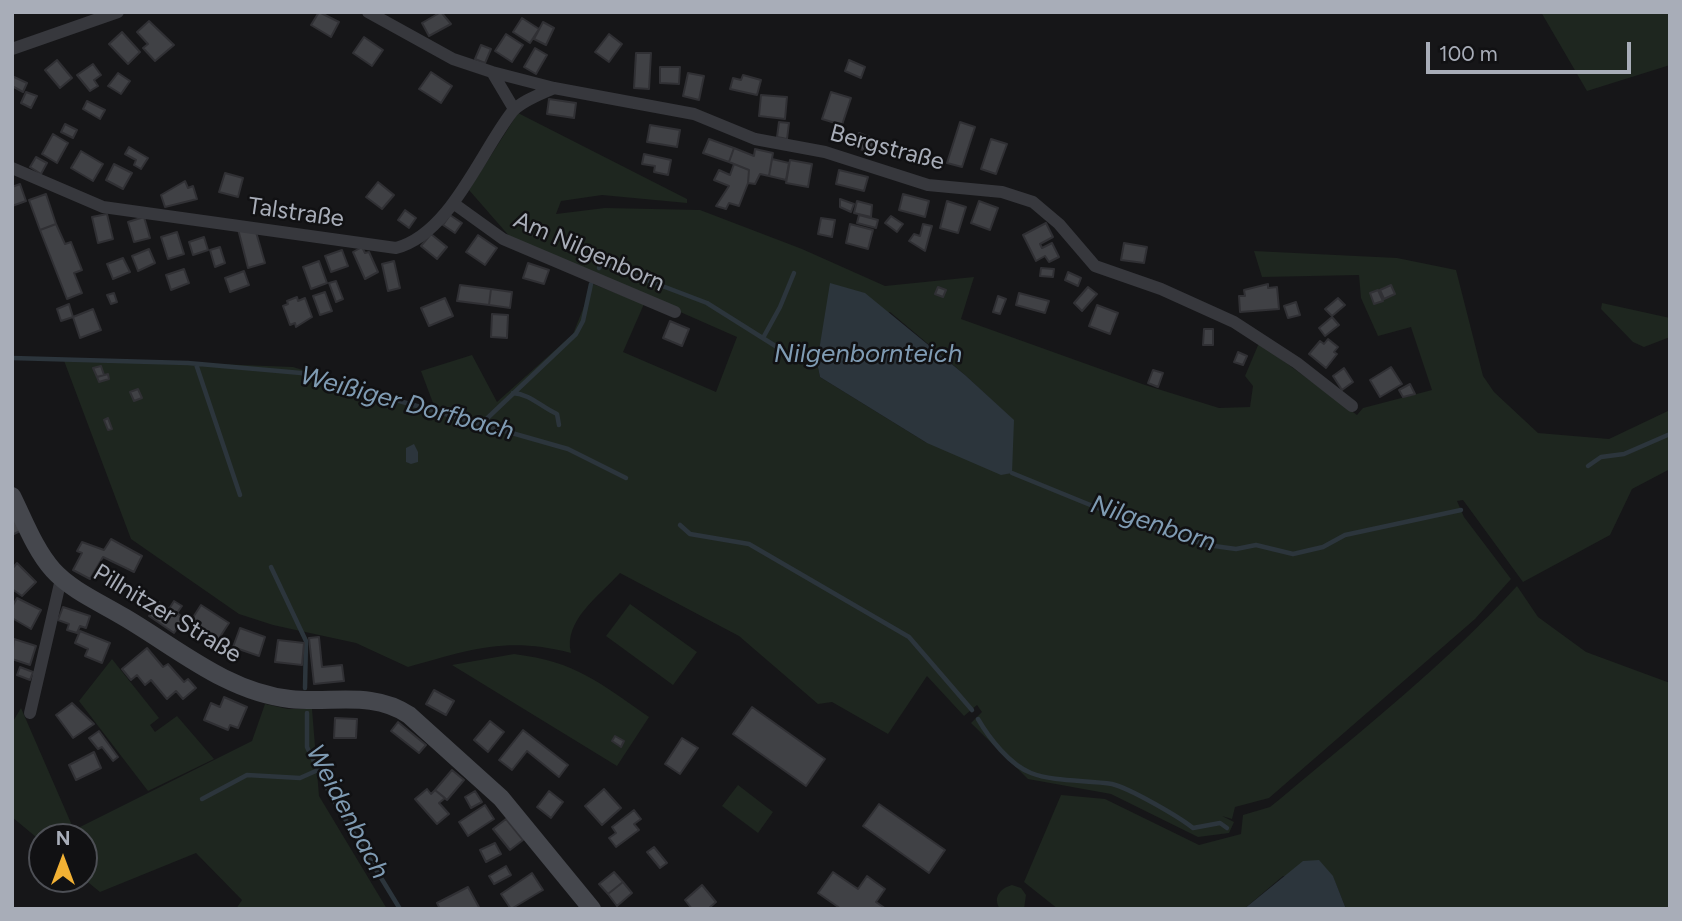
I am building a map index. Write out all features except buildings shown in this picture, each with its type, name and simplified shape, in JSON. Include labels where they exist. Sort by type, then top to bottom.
[{"type":"street","points":[[12,49],[118,12]]},
{"type":"street","name":"Bergstraße","points":[[368,12],[453,59],[492,72],[554,88],[695,114],[755,139],[825,152],[929,185],[1002,192],[1033,202],[1059,224],[1095,266],[1161,289],[1234,322],[1297,363],[1352,406]]},
{"type":"street","points":[[492,72],[514,109]]},
{"type":"street","name":"Talstraße","points":[[12,168],[103,207],[396,248],[412,244],[453,203],[514,109],[554,88]]},
{"type":"street","name":"Am Nilgenborn","points":[[453,203],[503,239],[675,312]]},
{"type":"street","name":"Pillnitzer Straße","points":[[12,496],[42,555],[61,579],[236,685],[290,699],[362,699],[396,706],[471,768],[501,798],[592,909]]},
{"type":"street","points":[[30,713],[61,579]]},
{"type":"shaded area","points":[[1541,12],[1670,12],[1670,65],[1587,91]]},
{"type":"shaded area","points":[[518,113],[687,199],[687,203],[602,195],[561,201],[556,214],[605,208],[700,210],[802,249],[885,286],[974,277],[961,319],[1145,385],[1219,408],[1250,407],[1253,386],[1245,376],[1259,343],[1357,415],[1363,408],[1432,390],[1411,327],[1378,336],[1361,298],[1359,275],[1262,277],[1254,251],[1397,258],[1456,270],[1483,376],[1494,392],[1538,433],[1609,439],[1670,410],[1670,469],[1632,489],[1610,535],[1523,582],[1463,500],[1457,501],[1464,517],[1511,579],[1475,619],[1269,798],[1235,807],[1232,819],[1222,816],[1234,822],[1229,833],[1198,837],[1111,794],[1028,779],[971,723],[982,712],[977,705],[964,716],[927,676],[888,734],[832,702],[818,704],[739,636],[620,573],[577,620],[570,641],[571,653],[548,648],[507,645],[470,651],[408,667],[356,643],[273,625],[239,614],[131,539],[63,358],[293,367],[436,411],[421,371],[472,355],[497,402],[573,334],[593,284],[644,304],[623,352],[716,392],[737,337],[510,237],[469,190]],"holes":[[[890,312],[965,375],[1013,420],[927,443],[820,377],[817,363],[821,342]]]},
{"type":"shaded area","points":[[1602,303],[1670,318],[1670,337],[1644,347],[1633,342],[1601,309]]},
{"type":"shaded area","points":[[1517,586],[1538,617],[1586,652],[1670,683],[1670,909],[1346,909],[1333,877],[1283,876],[1244,909],[1058,909],[1024,882],[1061,795],[1105,799],[1199,845],[1241,834],[1243,815],[1270,807],[1341,748],[1432,670]]},
{"type":"shaded area","points":[[630,604],[697,652],[673,685],[606,636]]},
{"type":"shaded area","points":[[514,654],[554,662],[586,675],[649,717],[617,766],[452,665]]},
{"type":"shaded area","points":[[112,659],[159,718],[150,725],[155,732],[177,716],[214,759],[148,791],[79,701]]},
{"type":"shaded area","points":[[265,704],[288,709],[312,709],[319,796],[387,909],[236,909],[242,900],[196,853],[100,892],[98,890],[98,823],[88,823],[252,741]]},
{"type":"shaded area","points":[[21,708],[71,823],[28,823],[28,830],[12,817],[12,723]]},
{"type":"shaded area","points":[[738,785],[773,812],[758,833],[722,806]]},
{"type":"shaded area","points":[[1012,885],[1021,888],[1026,895],[1024,909],[1000,909],[997,897],[1004,888]]},
{"type":"water","name":"Nilgenbornteich","points":[[830,283],[865,293],[965,375],[1014,420],[1012,473],[1001,475],[927,443],[820,377],[817,363]]},
{"type":"water","points":[[414,444],[418,452],[418,462],[411,464],[406,462],[406,448]]},
{"type":"water","points":[[1319,860],[1333,876],[1346,909],[1244,909],[1303,861]]},
{"type":"waterway","name":"Nilgenborn","points":[[599,268],[602,263],[707,303],[777,347]]},
{"type":"waterway","points":[[763,338],[794,273]]},
{"type":"waterway","name":"Nilgenborn","points":[[479,426],[576,334],[583,321],[591,284]]},
{"type":"waterway","name":"Weißiger Dorfbach","points":[[12,358],[188,363],[301,373],[568,449],[626,478]]},
{"type":"waterway","name":"Weidenbach","points":[[196,364],[240,495]]},
{"type":"waterway","points":[[513,393],[530,398],[557,414],[559,425]]},
{"type":"waterway","name":"Nilgenborn","points":[[1588,466],[1601,457],[1624,454],[1670,434]]},
{"type":"waterway","name":"Nilgenborn","points":[[1012,473],[1132,522],[1207,545],[1236,549],[1256,545],[1293,554],[1323,547],[1345,535],[1461,510]]},
{"type":"waterway","name":"Weißiger Dorfbach","points":[[680,525],[690,534],[749,544],[909,637],[972,710]]},
{"type":"waterway","name":"Weidenbach","points":[[271,567],[306,641],[305,688]]},
{"type":"waterway","name":"Weidenbach","points":[[307,713],[307,747],[330,794],[400,909]]},
{"type":"waterway","points":[[978,719],[1001,750],[1015,764],[1031,773],[1112,784],[1153,803],[1193,828],[1220,823],[1227,828]]},
{"type":"waterway","points":[[202,799],[247,775],[300,778],[318,770]]}]
